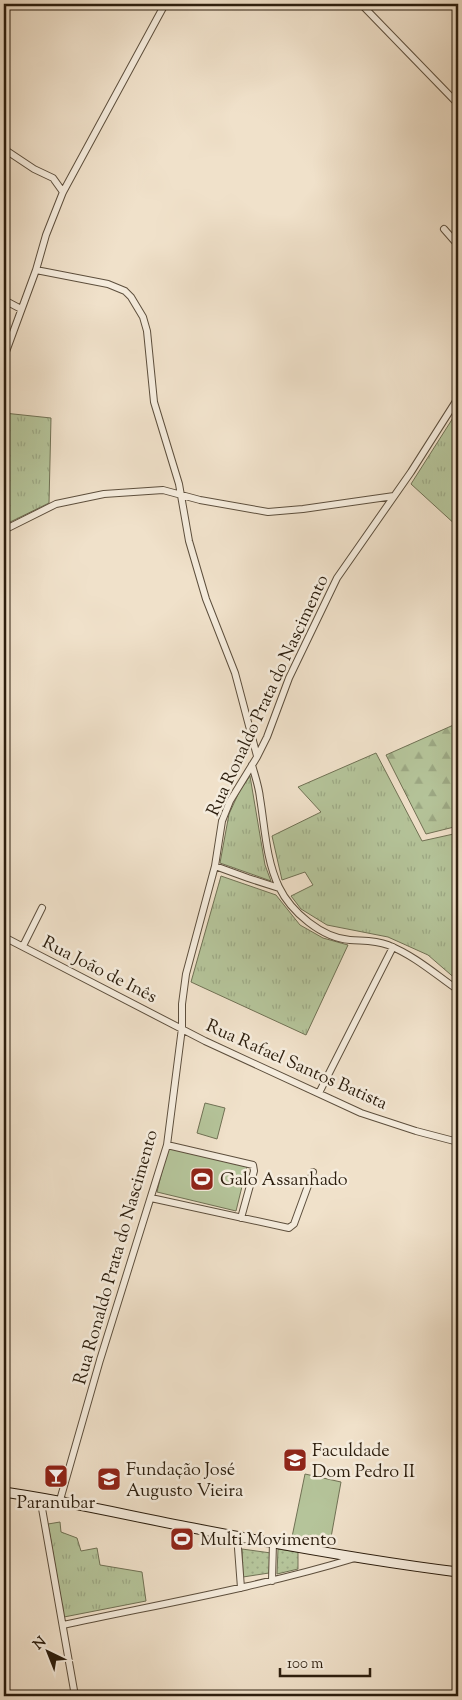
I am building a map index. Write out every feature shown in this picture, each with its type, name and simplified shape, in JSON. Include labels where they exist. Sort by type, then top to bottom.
[{"type":"main road","points":[[4,1492],[60,1500],[193,1528],[357,1558],[458,1572]]},
{"type":"street","points":[[4,357],[36,270],[46,235],[63,192],[165,4]]},
{"type":"street","points":[[361,4],[458,104]]},
{"type":"street","points":[[4,149],[34,169],[53,178],[63,192]]},
{"type":"street","points":[[444,229],[458,245]]},
{"type":"street","points":[[36,270],[108,284],[124,291],[137,305],[147,331],[154,402],[175,468],[201,585],[235,673],[257,757]]},
{"type":"street","points":[[4,300],[21,309]]},
{"type":"street","name":"Rua Ronaldo Prata do Nascimento","points":[[60,1500],[100,1360],[167,1145],[182,1028],[182,1004],[186,974],[215,866],[222,821],[230,801],[267,737],[289,678],[337,578],[394,496],[458,398]]},
{"type":"street","points":[[4,530],[50,506],[89,496],[158,490],[268,512],[394,496]]},
{"type":"street","points":[[252,765],[260,796],[269,855],[279,888],[300,914],[326,932],[349,940],[373,941],[418,960],[458,990]]},
{"type":"street","points":[[215,866],[279,888]]},
{"type":"street","points":[[23,946],[42,908]]},
{"type":"street","name":"Rua João de Inês","points":[[4,937],[182,1028]]},
{"type":"street","points":[[319,1093],[393,948]]},
{"type":"street","name":"Rua Rafael Santos Batista","points":[[182,1028],[238,1057],[361,1112],[416,1131],[458,1142]]},
{"type":"street","points":[[167,1145],[252,1164],[254,1171],[241,1218]]},
{"type":"street","points":[[151,1198],[289,1228],[294,1224],[313,1172]]},
{"type":"street","points":[[40,1497],[75,1696]]},
{"type":"street","points":[[237,1535],[241,1588]]},
{"type":"street","points":[[272,1581],[274,1542]]},
{"type":"street","points":[[62,1625],[272,1581],[357,1558]]},
{"type":"green space","points":[[458,410],[458,527],[411,484]]},
{"type":"green space","points":[[4,413],[51,418],[49,503],[4,525]]},
{"type":"green space","points":[[458,723],[458,826],[426,834],[386,755]]},
{"type":"green space","points":[[376,753],[422,841],[458,833],[458,981],[428,955],[388,937],[327,925],[301,909],[291,896],[313,885],[305,872],[282,880],[272,836],[321,812],[298,787]]},
{"type":"green space","points":[[250,776],[265,865],[271,881],[220,863],[229,814],[240,790]]},
{"type":"green space","points":[[221,876],[276,895],[300,925],[323,938],[348,945],[306,1035],[191,982]]},
{"type":"green space","points":[[205,1103],[225,1108],[217,1139],[197,1133]]},
{"type":"green space","name":"Galo Assanhado","points":[[168,1146],[247,1166],[236,1211],[157,1192]]},
{"type":"green space","points":[[305,1474],[341,1482],[330,1543],[292,1537]]},
{"type":"green space","points":[[60,1522],[61,1532],[77,1538],[81,1551],[97,1548],[100,1565],[142,1572],[146,1601],[64,1617],[48,1524]]},
{"type":"green space","points":[[242,1549],[271,1553],[269,1573],[243,1577]]},
{"type":"green space","points":[[278,1549],[298,1552],[298,1569],[277,1574]]},
{"type":"place","name":"Galo Assanhado","points":[[202,1179]]},
{"type":"place","name":"Faculdade Dom Pedro II","points":[[295,1460]]},
{"type":"place","name":"Paranubar","points":[[56,1476]]},
{"type":"place","name":"Fundação José Augusto Vieira","points":[[109,1479]]},
{"type":"place","name":"Multi Movimento","points":[[182,1539]]}]
